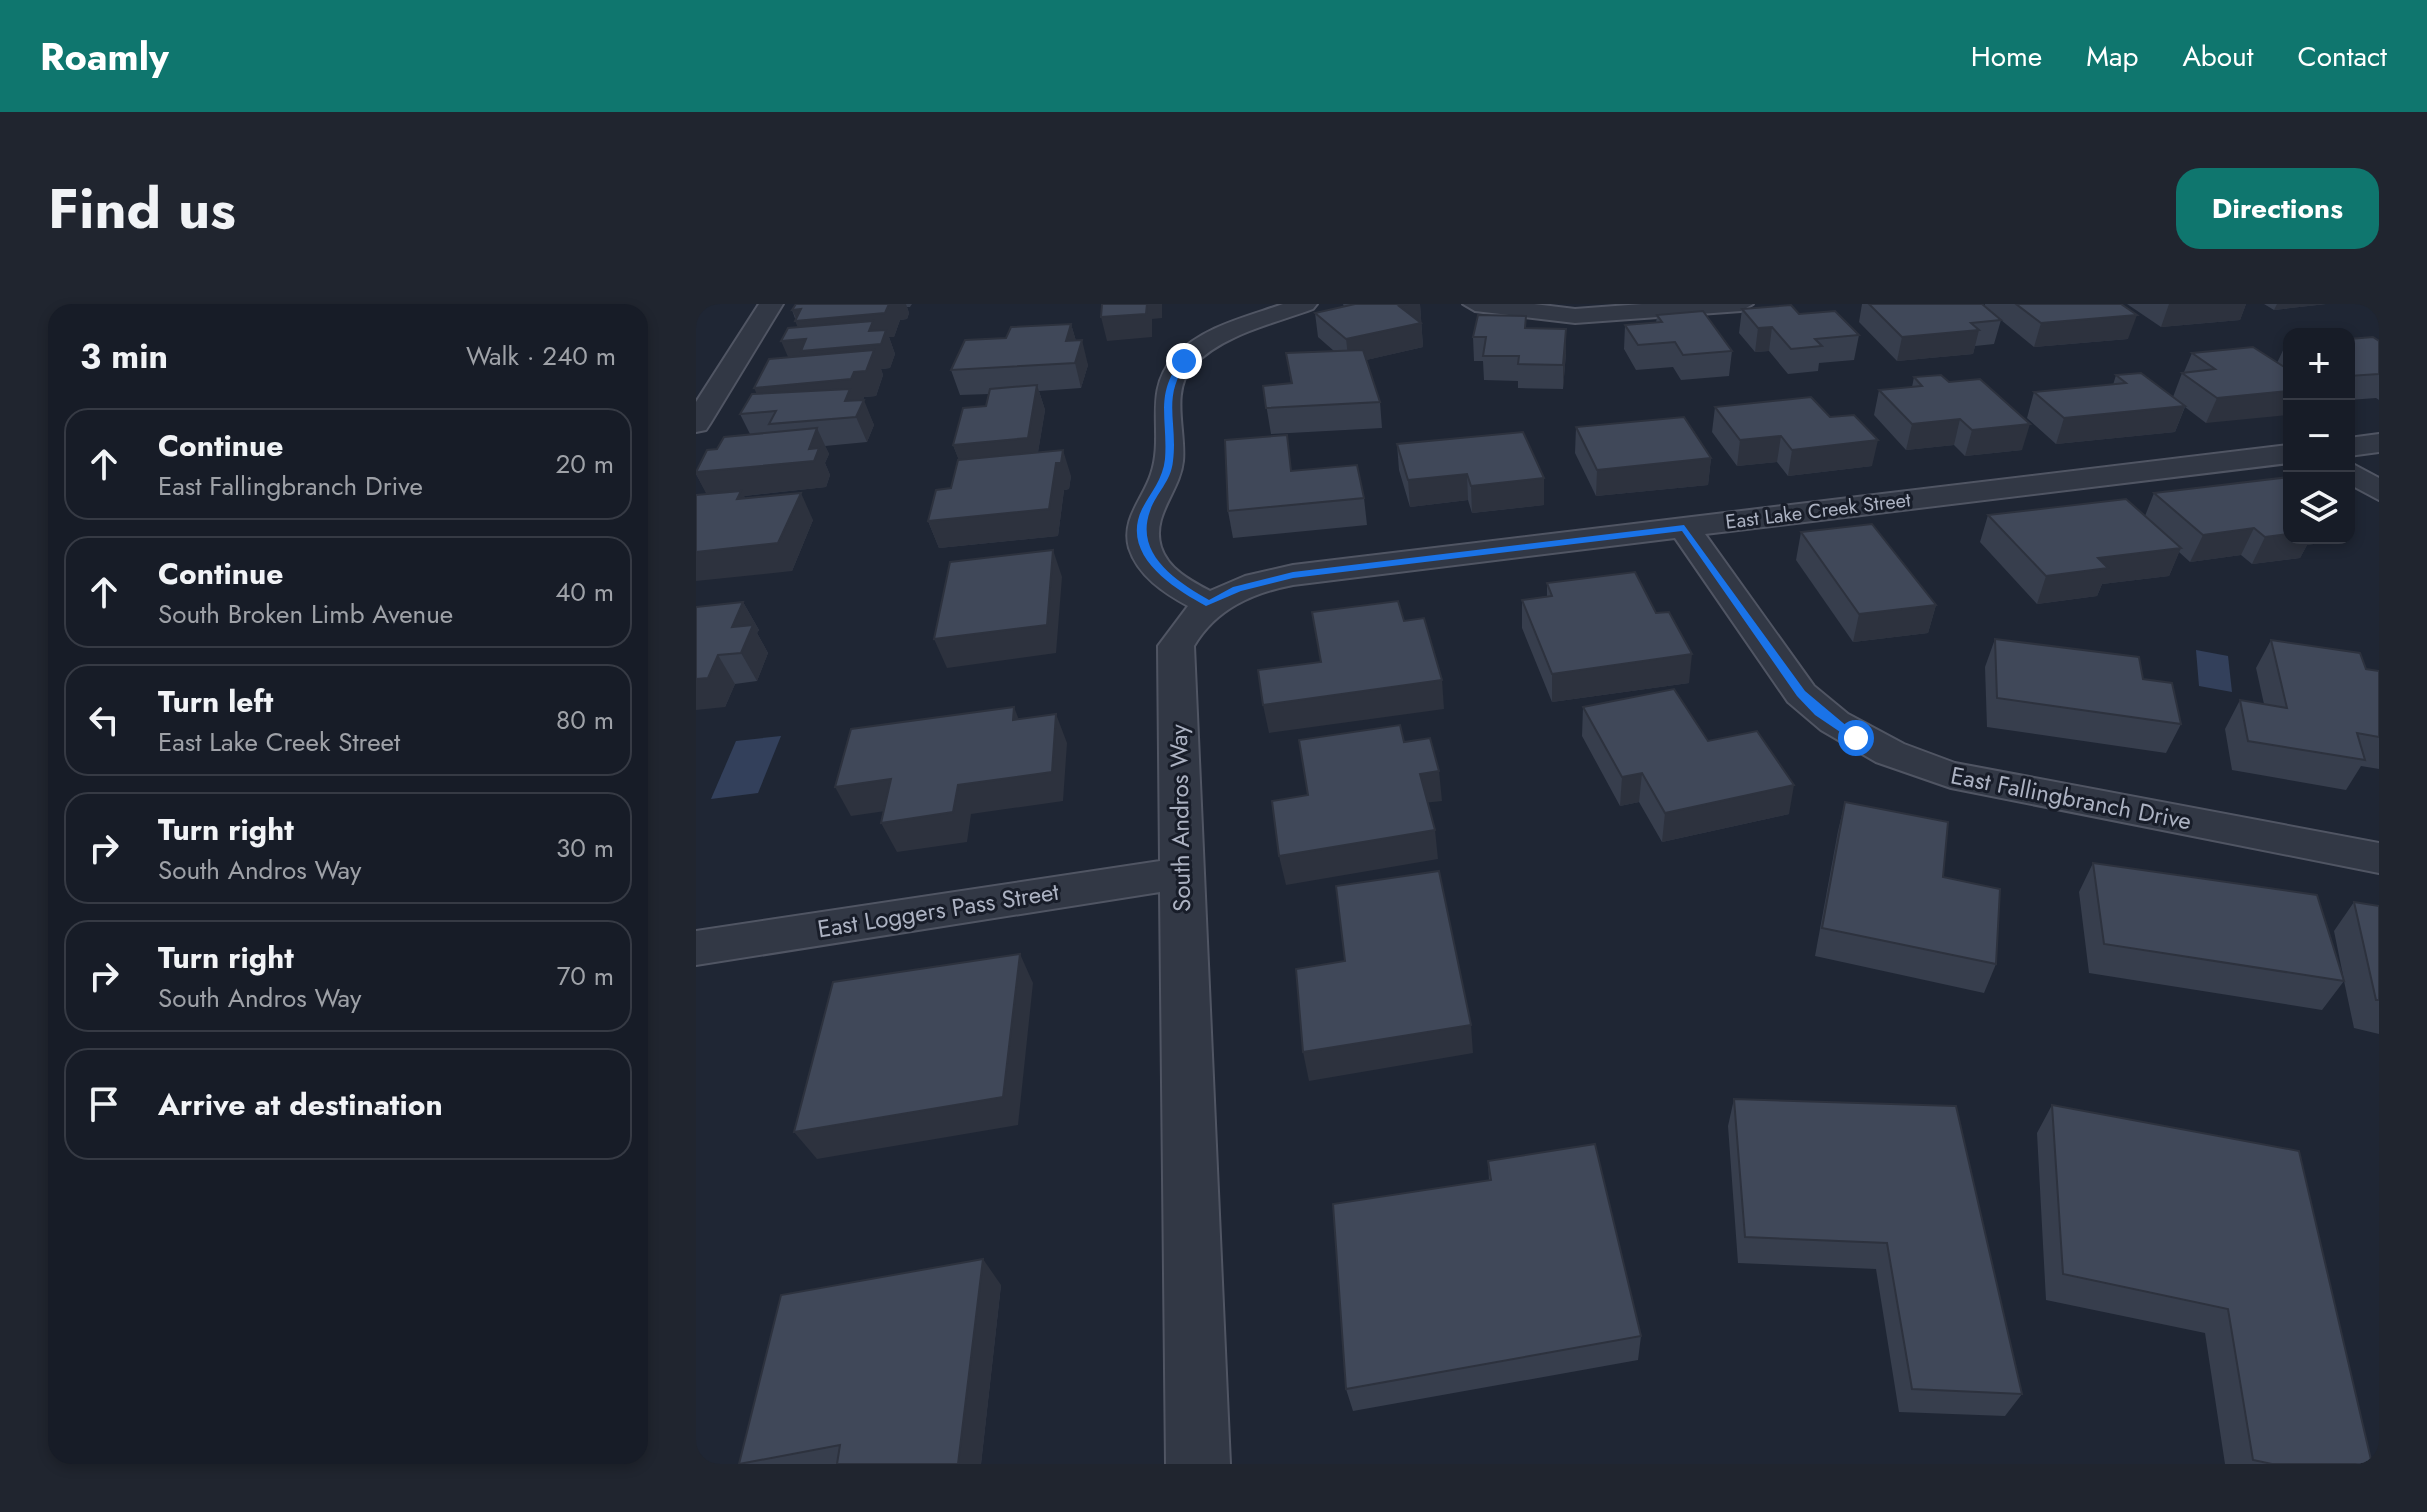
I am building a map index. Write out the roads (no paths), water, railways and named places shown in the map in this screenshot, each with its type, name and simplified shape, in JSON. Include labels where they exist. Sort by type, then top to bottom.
[{"type":"street","points":[[698,419],[771,304]]},
{"type":"street","points":[[1209,604],[1176,585],[1156,568],[1142,535],[1145,512],[1166,476],[1169,459],[1167,392],[1173,376],[1184,361],[1204,346],[1305,304]]},
{"type":"street","points":[[1475,304],[1566,316],[1611,316],[1741,304]]},
{"type":"street","points":[[2355,446],[2379,443]]},
{"type":"street","name":"East Lake Creek Street","points":[[1209,604],[1237,589],[1293,575],[2283,455]]},
{"type":"street","points":[[2350,472],[2379,491]]},
{"type":"street","name":"East Fallingbranch Drive","points":[[1684,528],[1790,678],[1819,712],[1856,738],[1905,761],[1951,775],[2379,858]]},
{"type":"street","name":"South Andros Way","points":[[1198,1464],[1176,646],[1187,624],[1209,604]]},
{"type":"street","name":"East Loggers Pass Street","points":[[696,948],[1181,873]]},
{"type":"water","points":[[2196,650],[2228,656],[2232,692],[2199,686]]},
{"type":"water","points":[[781,736],[758,793],[711,799],[736,741]]}]
